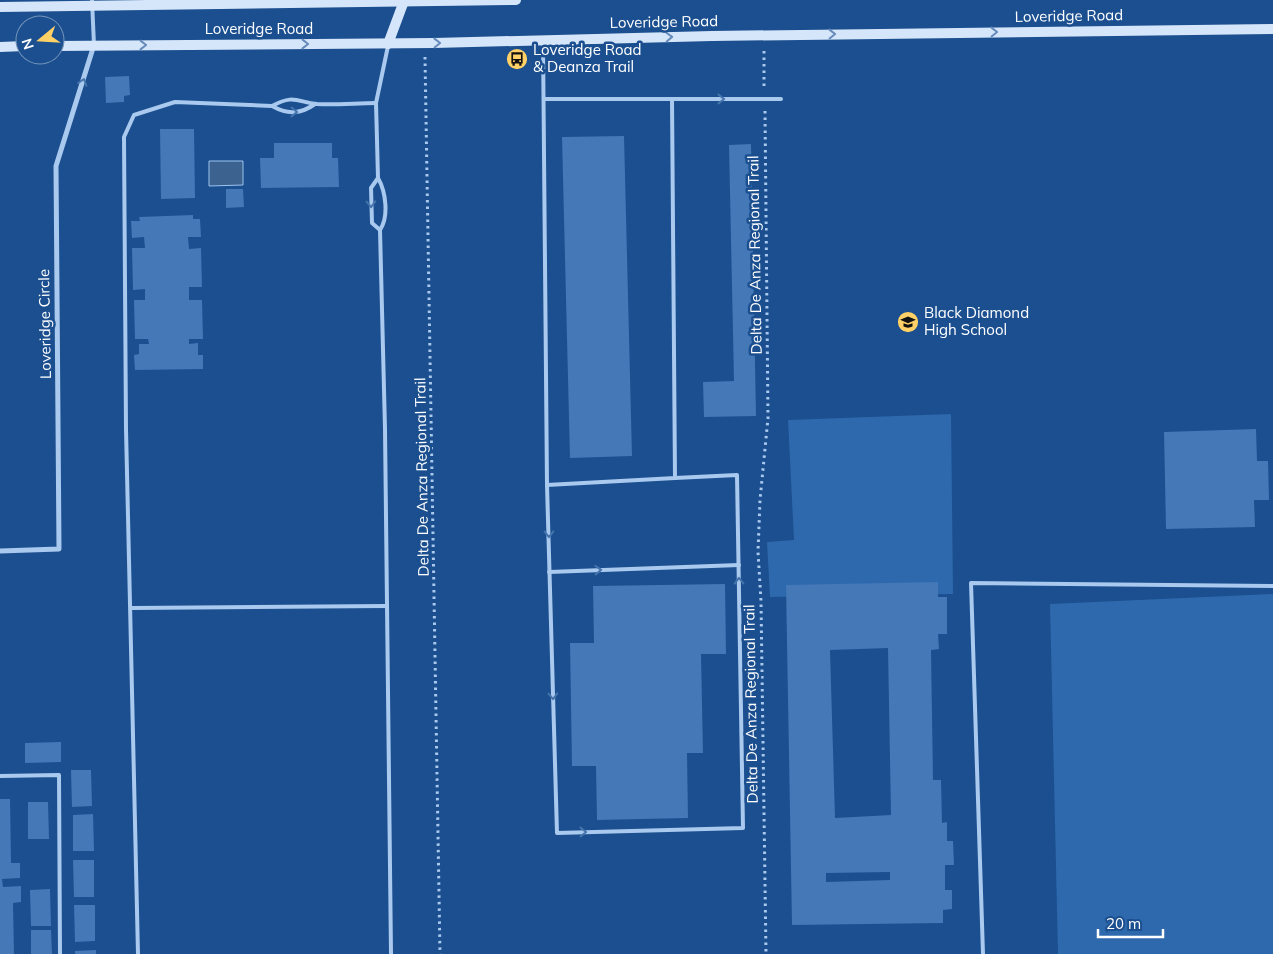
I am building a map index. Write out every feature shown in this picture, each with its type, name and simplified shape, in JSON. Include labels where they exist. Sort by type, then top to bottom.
[{"type":"main road","name":"Loveridge Road","points":[[0,7],[92,3],[516,0]]},
{"type":"main road","points":[[388,44],[404,1]]},
{"type":"main road","name":"Loveridge Road","points":[[65,46],[388,44],[764,35],[1273,29]]},
{"type":"main road","points":[[0,47],[15,46]]},
{"type":"street","name":"Loveridge Circle","points":[[0,552],[59,550],[56,166],[94,45]]},
{"type":"lane","points":[[92,3],[94,45]]},
{"type":"lane","points":[[544,40],[547,485],[556,833],[743,828],[737,475],[547,485]]},
{"type":"lane","points":[[388,44],[376,103],[378,178],[384,189],[384,223],[380,230],[385,429],[391,954]]},
{"type":"lane","points":[[272,106],[283,100],[301,99],[316,104],[376,103]]},
{"type":"lane","points":[[544,99],[781,99]]},
{"type":"lane","points":[[672,99],[675,478]]},
{"type":"lane","points":[[138,954],[132,608],[126,429],[124,137],[134,115],[175,102],[272,106],[283,112],[303,112],[316,104]]},
{"type":"lane","points":[[378,178],[371,188],[372,223],[380,230]]},
{"type":"lane","points":[[550,572],[739,565]]},
{"type":"lane","points":[[983,954],[972,583],[1273,586]]},
{"type":"lane","points":[[132,608],[386,606]]},
{"type":"lane","points":[[0,776],[59,775],[60,954]]},
{"type":"path","name":"Delta De Anza Regional Trail","points":[[764,35],[768,418],[760,500],[758,552],[761,611],[766,954]]},
{"type":"path","name":"Delta De Anza Regional Trail","points":[[425,43],[432,366],[440,954]]},
{"type":"shaded area","points":[[209,161],[243,161],[243,185],[209,186]]},
{"type":"shaded area","points":[[951,414],[953,594],[770,597],[767,542],[794,540],[788,420]]},
{"type":"shaded area","points":[[1273,594],[1273,954],[1058,954],[1050,604]]},
{"type":"building","points":[[129,76],[130,95],[124,96],[124,102],[106,103],[105,77]]},
{"type":"building","points":[[160,129],[194,129],[195,198],[161,199]]},
{"type":"building","points":[[624,136],[632,456],[570,458],[562,137]]},
{"type":"building","points":[[274,143],[332,143],[332,158],[338,158],[339,187],[261,188],[260,158],[274,158]]},
{"type":"building","points":[[751,144],[756,416],[704,417],[703,382],[734,381],[729,145]]},
{"type":"building","points":[[226,189],[243,189],[244,207],[226,208]]},
{"type":"building","points":[[193,215],[193,219],[200,219],[201,237],[188,237],[189,249],[201,248],[202,287],[189,287],[189,300],[202,300],[203,339],[189,339],[189,344],[198,343],[198,355],[203,355],[203,369],[135,370],[134,355],[139,354],[139,344],[149,344],[148,339],[135,339],[134,300],[145,300],[145,289],[133,290],[132,248],[145,248],[144,237],[132,238],[131,221],[140,221],[139,217]]},
{"type":"building","points":[[1256,429],[1257,461],[1268,461],[1269,500],[1254,500],[1255,527],[1166,529],[1164,432]]},
{"type":"building","points":[[938,582],[938,597],[947,597],[947,634],[938,634],[939,649],[931,650],[933,780],[941,780],[942,823],[947,822],[947,841],[953,841],[954,865],[945,865],[945,890],[952,890],[952,909],[943,910],[943,923],[792,925],[786,585]],"holes":[[[888,648],[891,815],[835,818],[830,650]],[[890,872],[890,880],[826,882],[826,873]]]},
{"type":"building","points":[[725,584],[726,654],[701,654],[703,753],[687,753],[688,818],[597,820],[596,766],[572,766],[570,643],[594,643],[593,586]]},
{"type":"building","points":[[61,742],[61,762],[25,763],[25,743]]},
{"type":"building","points":[[71,770],[91,770],[92,806],[72,807]]},
{"type":"building","points":[[0,799],[10,799],[11,863],[20,863],[20,878],[2,879],[3,887],[21,886],[21,902],[13,903],[14,954],[0,954]]},
{"type":"building","points":[[28,802],[48,802],[49,839],[28,839]]},
{"type":"building","points":[[93,814],[94,851],[73,851],[73,815]]},
{"type":"building","points":[[73,860],[94,860],[94,897],[74,897]]},
{"type":"building","points":[[50,889],[51,926],[31,926],[30,890]]},
{"type":"building","points":[[74,905],[95,905],[95,941],[75,942]]},
{"type":"building","points":[[31,930],[51,930],[52,954],[31,954]]},
{"type":"building","points":[[96,950],[96,954],[75,954],[75,951]]},
{"type":"place","name":"Loveridge Road & Deanza Trail","points":[[517,59]]},
{"type":"place","name":"Black Diamond High School","points":[[908,322]]}]
